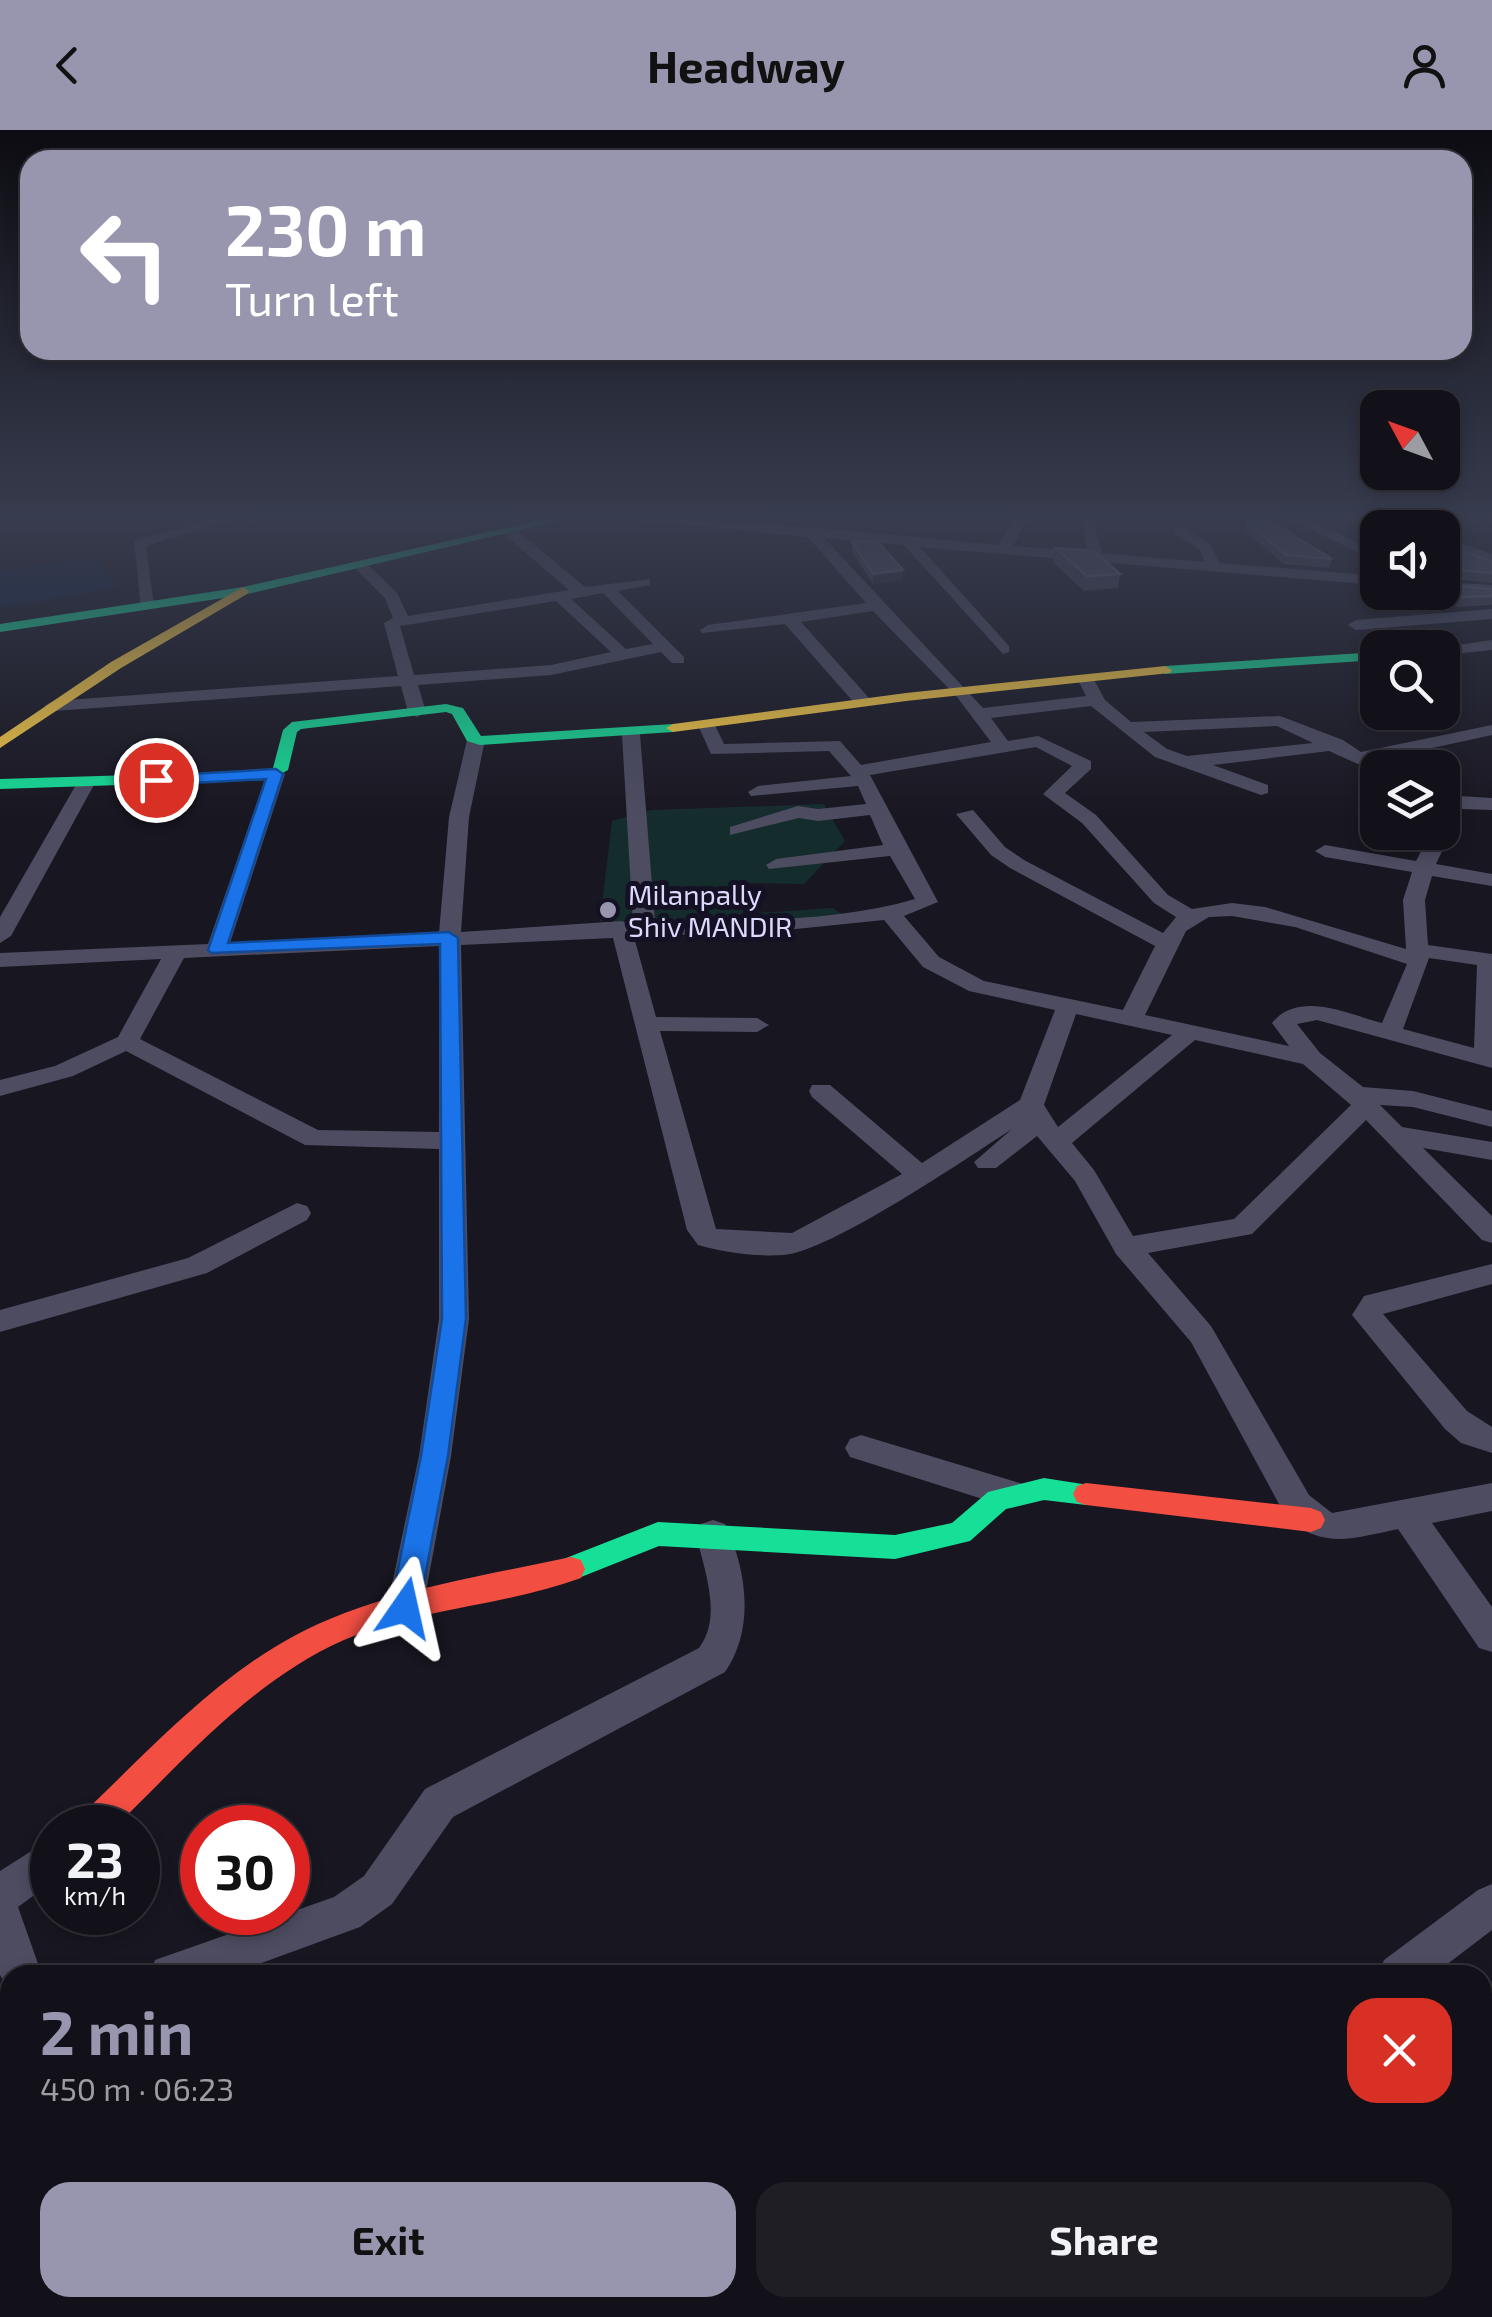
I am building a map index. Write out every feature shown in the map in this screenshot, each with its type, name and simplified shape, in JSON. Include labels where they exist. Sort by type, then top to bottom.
[{"type":"main road","points":[[0,628],[73,617]]},
{"type":"main road","points":[[0,744],[10,730],[200,617]]},
{"type":"main road","points":[[0,784],[276,774],[292,727],[417,712],[458,711],[476,740],[630,734],[863,702],[963,693],[1091,690],[1360,658]]},
{"type":"main road","points":[[115,1805],[246,1685],[332,1632],[405,1608],[586,1565],[658,1534],[895,1546],[960,1533],[1011,1494],[1044,1489],[1311,1520]]},
{"type":"street","points":[[400,617],[402,621]]},
{"type":"street","points":[[417,712],[410,681],[398,661],[391,624],[449,617]]},
{"type":"street","points":[[581,617],[624,656]]},
{"type":"street","points":[[636,617],[678,660]]},
{"type":"street","points":[[708,630],[795,617]]},
{"type":"street","points":[[888,617],[923,658],[963,693],[1000,748]]},
{"type":"street","points":[[975,617],[1003,649]]},
{"type":"street","points":[[1356,625],[1450,617]]},
{"type":"street","points":[[788,618],[863,702]]},
{"type":"street","points":[[1410,620],[1422,630]]},
{"type":"street","points":[[53,706],[552,670],[665,646]]},
{"type":"street","points":[[1460,648],[1492,646]]},
{"type":"street","points":[[978,714],[1091,690],[1148,746],[1261,789]]},
{"type":"street","points":[[1127,727],[1270,720],[1360,756]]},
{"type":"street","points":[[0,960],[632,928],[786,924],[890,914],[927,902],[861,776],[828,742],[716,750],[706,723]]},
{"type":"street","points":[[1396,750],[1492,730]]},
{"type":"street","points":[[630,734],[632,928],[646,1024],[701,1230],[708,1238],[782,1245],[800,1242],[921,1176],[1042,1123]]},
{"type":"street","points":[[405,1608],[450,1359],[453,1140],[449,938],[457,832],[476,740]]},
{"type":"street","points":[[758,792],[1038,741],[1084,766],[1053,794],[1090,819],[1166,904],[1189,916],[1212,910],[1274,914],[1418,956],[1490,961],[1489,1059],[1318,1013],[1288,1016],[1286,1030],[1492,1233]]},
{"type":"street","points":[[1185,762],[1288,754],[1337,744]]},
{"type":"street","points":[[217,950],[276,774]]},
{"type":"street","points":[[0,936],[86,783]]},
{"type":"street","points":[[1460,803],[1492,804]]},
{"type":"street","points":[[737,831],[798,812],[818,815],[878,808]]},
{"type":"street","points":[[966,814],[998,851],[1017,864],[1170,946]]},
{"type":"street","points":[[776,865],[896,849]]},
{"type":"street","points":[[1390,1034],[1418,956],[1413,905],[1434,850]]},
{"type":"street","points":[[1325,851],[1492,880]]},
{"type":"street","points":[[890,914],[944,972],[997,993],[1311,1058]]},
{"type":"street","points":[[1130,1021],[1189,916]]},
{"type":"street","points":[[0,1088],[64,1071],[127,1042],[176,952]]},
{"type":"street","points":[[1042,1123],[1067,1008]]},
{"type":"street","points":[[646,1024],[758,1025]]},
{"type":"street","points":[[987,1162],[1042,1123],[1189,1033]]},
{"type":"street","points":[[127,1042],[314,1139],[453,1140]]},
{"type":"street","points":[[821,1091],[921,1176]]},
{"type":"street","points":[[1126,1248],[1242,1226],[1260,1214],[1361,1101],[1413,1099],[1492,1119]]},
{"type":"street","points":[[1042,1123],[1085,1176],[1126,1248],[1200,1334],[1285,1491],[1311,1520],[1331,1528],[1492,1497]]},
{"type":"street","points":[[1394,1134],[1492,1151]]},
{"type":"street","points":[[0,1320],[196,1266],[297,1213]]},
{"type":"street","points":[[1492,1274],[1374,1304],[1367,1315],[1456,1420],[1472,1434],[1492,1440]]},
{"type":"street","points":[[862,1448],[1011,1494]]},
{"type":"street","points":[[1405,1512],[1492,1636]]},
{"type":"street","points":[[198,1965],[346,1913],[378,1890],[438,1803],[712,1660],[725,1646],[731,1625],[713,1534]]},
{"type":"street","points":[[0,1895],[30,1874]]},
{"type":"street","points":[[1412,1965],[1492,1904]]},
{"type":"street","points":[[0,1914],[18,1965]]},
{"type":"green space","points":[[824,804],[845,841],[804,884],[742,883],[743,914],[832,908],[848,917],[746,930],[600,921],[612,821],[651,810]]},
{"type":"traffic: fast","points":[[0,628],[72,617]]},
{"type":"traffic: fast","points":[[1165,670],[1360,657]]},
{"type":"traffic: fast","points":[[0,784],[270,775],[280,770],[290,730],[297,725],[446,708],[458,711],[472,738],[480,741],[673,728]]},
{"type":"traffic: fast","points":[[571,1569],[658,1534],[895,1547],[960,1533],[998,1500],[1044,1489],[1086,1494]]},
{"type":"traffic: slow","points":[[0,744],[116,665],[198,617]]},
{"type":"traffic: slow","points":[[673,728],[906,697],[1165,670]]},
{"type":"traffic: jam","points":[[1086,1494],[1311,1520]]},
{"type":"traffic: jam","points":[[114,1805],[237,1692],[302,1647],[392,1611],[571,1569]]},
{"type":"place","name":"Milanpally Shiv MANDIR","points":[[608,910]]},
{"type":"route","points":[[156,780],[276,774],[217,950],[449,938],[454,1319],[434,1456],[405,1608]]}]
